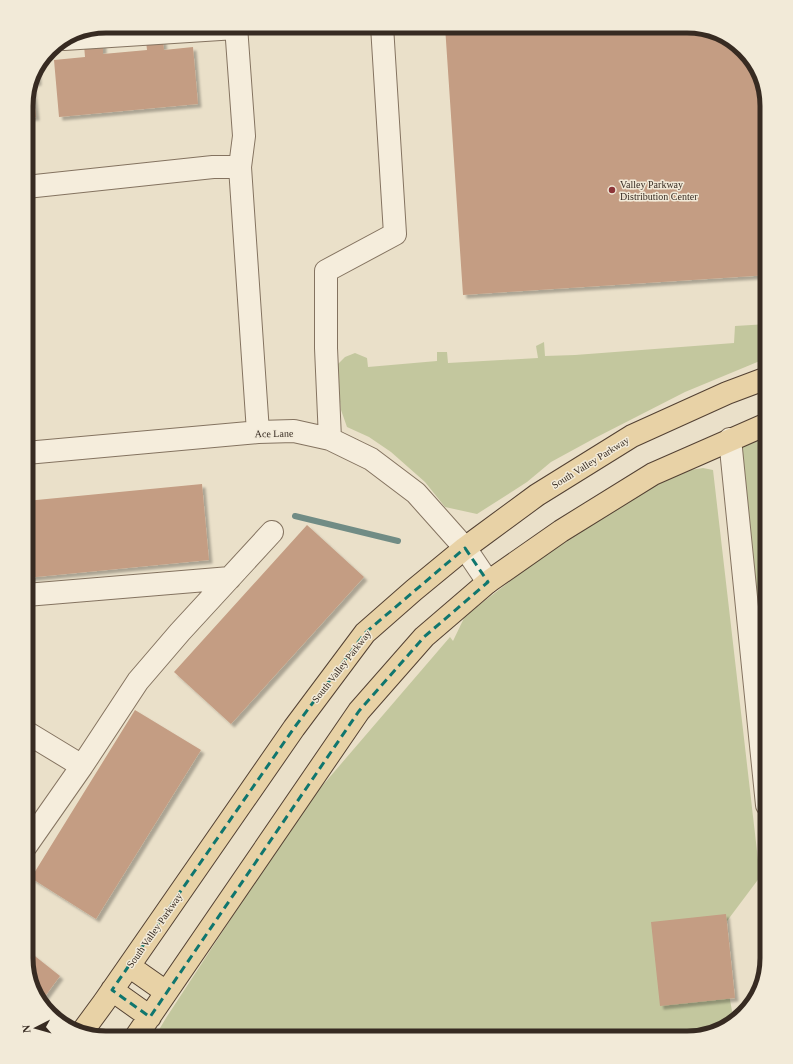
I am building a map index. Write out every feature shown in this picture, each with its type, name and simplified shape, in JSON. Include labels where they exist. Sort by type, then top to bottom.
[{"type":"main road","name":"South Valley Parkway","points":[[85,1028],[294,728],[365,633],[464,548],[537,495],[632,436],[727,393],[760,381]]},
{"type":"main road","points":[[140,1031],[359,711],[424,638],[488,582],[561,531],[653,474],[760,427]]},
{"type":"main road","points":[[129,966],[166,992]]},
{"type":"main road","points":[[112,990],[150,1017]]},
{"type":"street","points":[[80,38],[150,33]]},
{"type":"street","points":[[236,33],[244,136],[240,167],[258,432]]},
{"type":"street","points":[[330,440],[326,348],[326,271],[395,234],[382,33]]},
{"type":"street","points":[[33,186],[213,167],[240,167]]},
{"type":"street","name":"Ace Lane","points":[[33,452],[258,432],[294,431],[330,440],[371,459],[416,493],[464,548],[488,582]]},
{"type":"street","points":[[730,439],[760,736]]},
{"type":"street","points":[[33,836],[82,766],[138,681],[180,632],[272,532]]},
{"type":"street","points":[[33,594],[230,578]]},
{"type":"street","points":[[33,736],[82,766]]},
{"type":"highlighted area","points":[[465,548],[488,582],[424,637],[359,711],[150,1017],[112,990],[294,728],[365,633]]},
{"type":"green space","points":[[760,324],[760,361],[685,392],[595,438],[551,462],[527,482],[477,514],[445,507],[425,482],[391,452],[369,437],[347,427],[341,410],[336,366],[345,357],[355,353],[367,358],[368,367],[437,361],[437,352],[447,352],[448,363],[538,358],[536,346],[544,342],[545,356],[734,343],[735,326]]},
{"type":"green space","points":[[760,439],[760,640],[739,448]]},
{"type":"green space","points":[[703,468],[713,470],[760,877],[718,933],[733,1015],[719,1024],[701,1030],[692,1031],[158,1031],[304,807],[450,637],[453,641],[465,616],[592,518],[672,473]]},
{"type":"building","name":"Valley Parkway Distribution Center","points":[[445,33],[692,33],[706,35],[724,43],[732,48],[748,65],[758,87],[760,106],[760,275],[463,295]]},
{"type":"building","points":[[163,40],[164,50],[193,47],[198,104],[59,117],[54,60],[85,57],[84,45],[103,43],[103,54],[147,50],[146,41]]},
{"type":"building","points":[[34,96],[36,117],[33,117]]},
{"type":"building","points":[[202,484],[209,560],[33,577],[33,500]]},
{"type":"building","points":[[307,525],[364,577],[231,724],[174,672]]},
{"type":"building","points":[[135,710],[201,750],[96,919],[33,879],[33,875]]},
{"type":"building","points":[[726,914],[735,998],[660,1006],[651,922]]},
{"type":"building","points":[[33,955],[60,976],[44,997],[35,977]]},
{"type":"waterway","points":[[295,516],[398,541]]},
{"type":"place","name":"Valley Parkway Distribution Center","points":[[612,190]]}]
